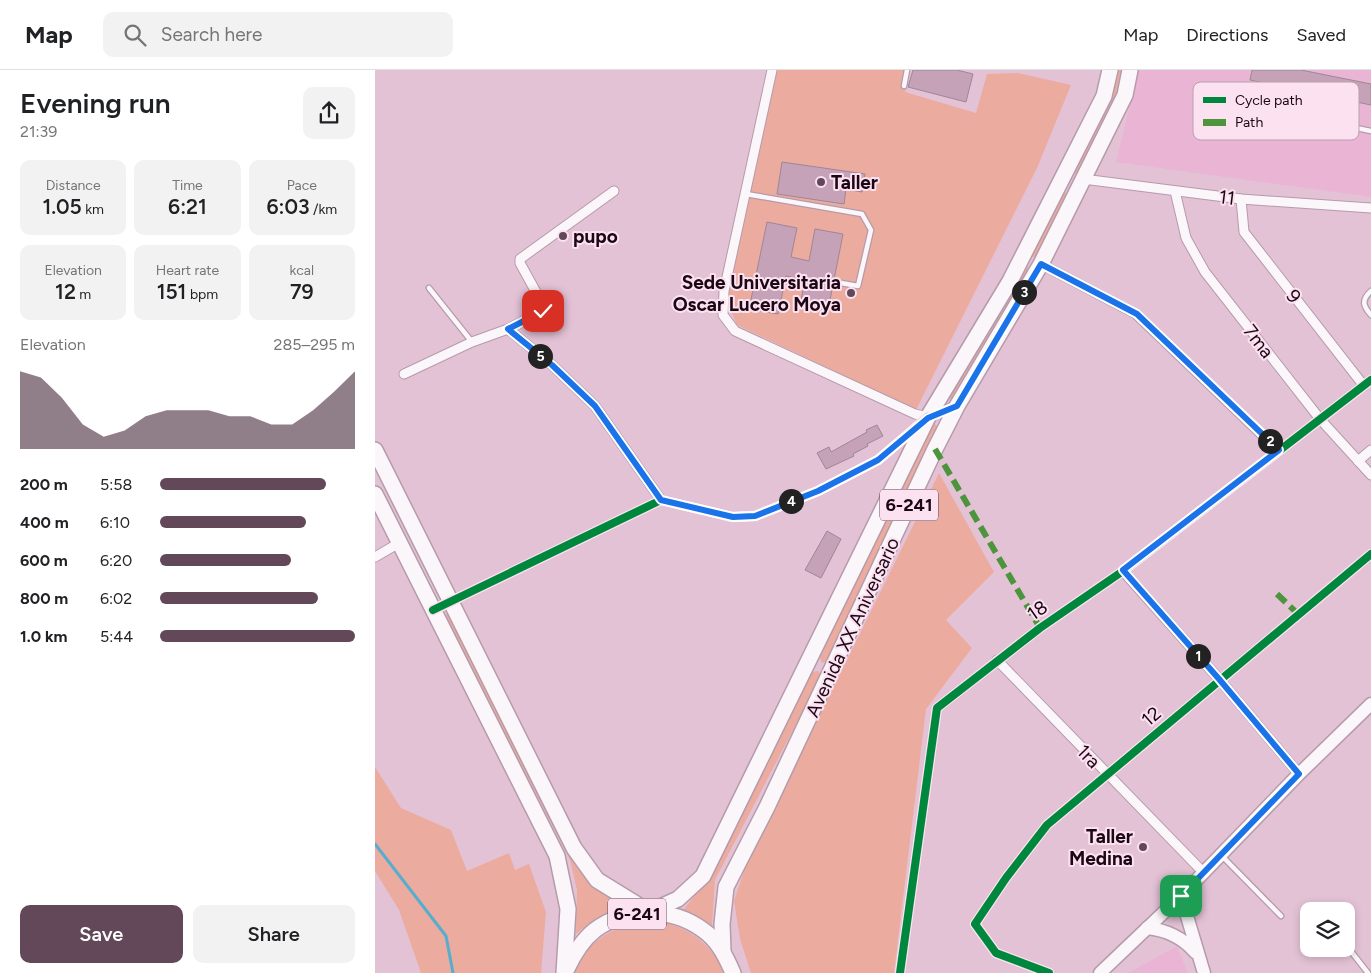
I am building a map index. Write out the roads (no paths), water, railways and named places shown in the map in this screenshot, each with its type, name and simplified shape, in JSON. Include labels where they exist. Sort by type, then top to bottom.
[{"type":"main road","name":"Avenida XX Aniversario","points":[[649,912],[678,899],[703,876],[928,418],[1010,281],[1104,96],[1110,70]]},
{"type":"main road","name":"Avenida XX Aniversario","points":[[723,952],[722,924],[726,887],[767,807],[957,406],[1041,264],[1125,95],[1130,70]]},
{"type":"main road","points":[[375,450],[574,848],[597,880],[649,912]]},
{"type":"main road","points":[[375,494],[557,856],[568,909],[564,973]]},
{"type":"main road","points":[[1102,972],[1181,896],[1299,774],[1371,704]]},
{"type":"main road","points":[[1181,896],[1204,973]]},
{"type":"main road","name":"6-241","points":[[564,973],[576,950],[595,930],[621,917],[649,912],[678,916],[703,930],[723,952],[733,973]]},
{"type":"main road","points":[[1147,928],[1170,932],[1186,941],[1198,956]]},
{"type":"street","points":[[772,70],[724,291],[723,315],[735,331],[867,393],[928,418]]},
{"type":"street","name":"11","points":[[1083,179],[1241,199],[1371,208]]},
{"type":"street","name":"7ma","points":[[1175,191],[1186,238],[1205,272],[1320,419],[1371,475]]},
{"type":"street","points":[[405,374],[472,342],[508,329],[540,313],[543,308],[520,263],[520,259],[614,192]]},
{"type":"street","name":"9","points":[[1241,199],[1244,232],[1368,383]]},
{"type":"street","points":[[1041,264],[1137,314],[1279,450]]},
{"type":"street","points":[[508,329],[552,365],[595,406],[661,500]]},
{"type":"street","name":"18","points":[[900,973],[937,708],[997,660],[1123,570],[1368,383]]},
{"type":"street","points":[[433,610],[661,500],[733,517],[755,516],[818,491],[878,460],[928,418],[957,406]]},
{"type":"street","points":[[1358,461],[1371,450]]},
{"type":"street","points":[[375,557],[399,543]]},
{"type":"street","name":"12","points":[[1049,973],[996,953],[975,924],[1006,878],[1047,824],[1371,554]]},
{"type":"street","points":[[1123,570],[1299,774]]},
{"type":"street","name":"1ra","points":[[997,660],[1203,872]]},
{"type":"lane","points":[[904,86],[907,70]]},
{"type":"lane","points":[[745,194],[863,214],[871,230],[858,286],[841,283]]},
{"type":"lane","points":[[429,288],[472,342]]},
{"type":"lane","points":[[1371,291],[1365,296],[1363,302],[1364,307],[1371,316]]},
{"type":"lane","points":[[1221,855],[1281,916]]},
{"type":"lane","points":[[1355,956],[1369,973]]},
{"type":"waterway","points":[[375,844],[446,936],[453,973]]},
{"type":"place","name":"Taller","points":[[821,182]]},
{"type":"place","name":"pupo","points":[[563,236]]},
{"type":"place","name":"Sede Universitaria Oscar Lucero Moya","points":[[851,293]]},
{"type":"place","name":"Taller Medina","points":[[1143,847]]}]
